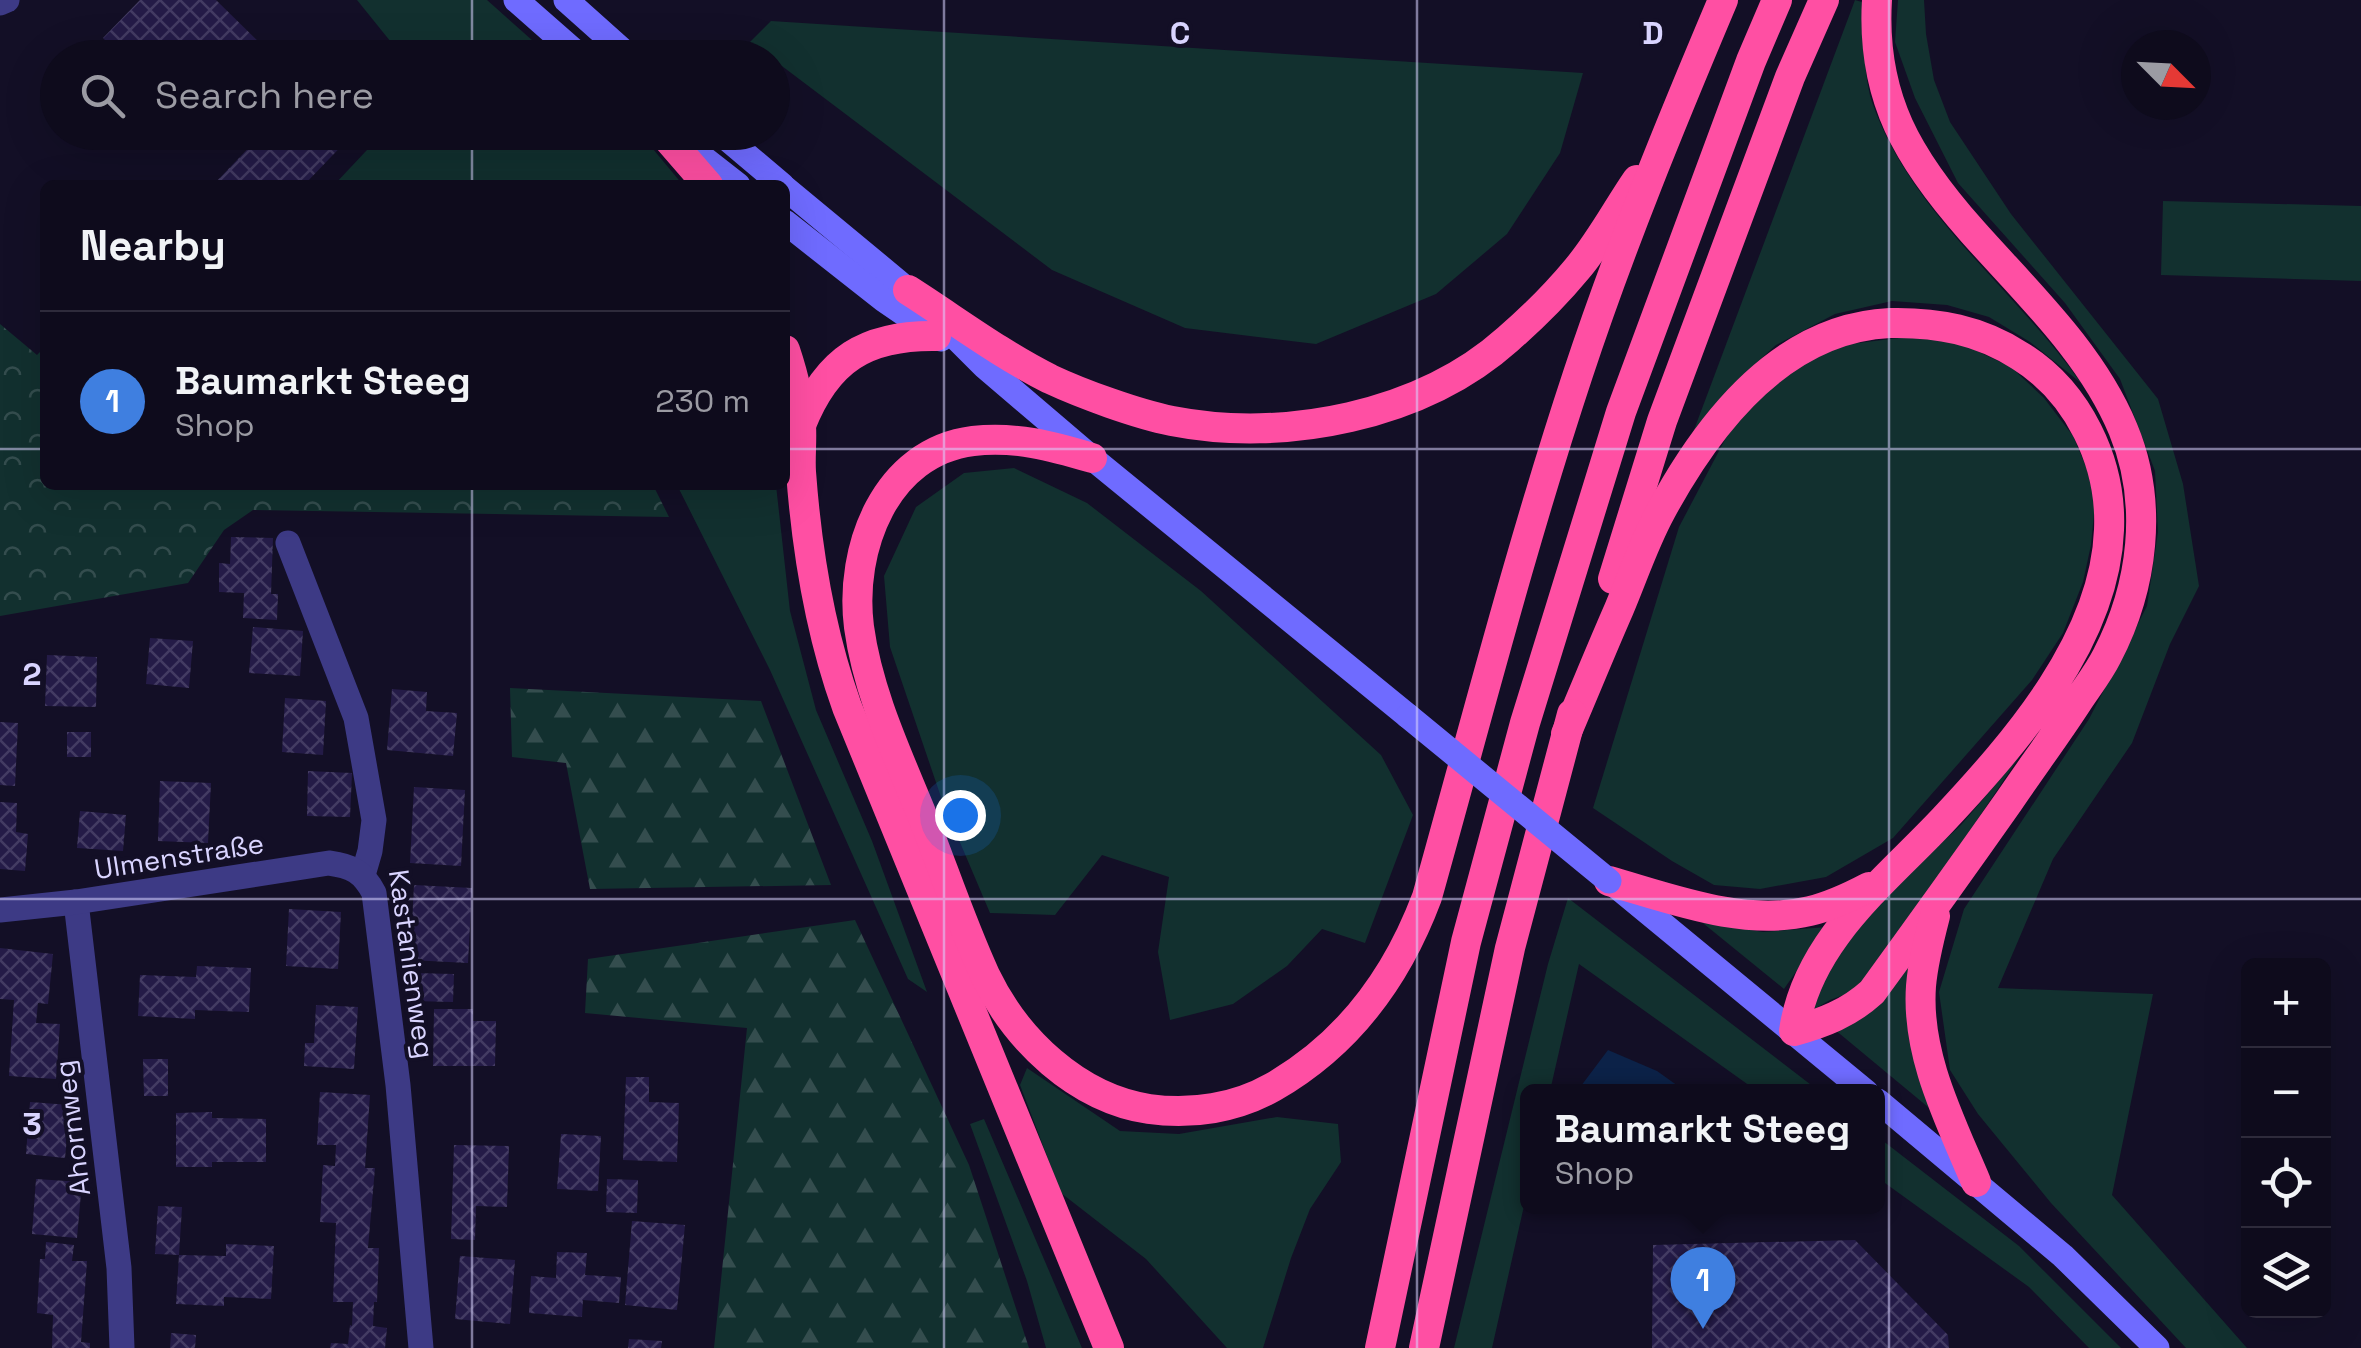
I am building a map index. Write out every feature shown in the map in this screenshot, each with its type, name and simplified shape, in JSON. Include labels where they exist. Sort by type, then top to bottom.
[{"type":"highway","points":[[1092,458],[1038,442],[987,440],[969,441],[912,466],[882,502],[862,549],[858,624],[868,671],[890,733],[986,976],[1018,1026],[1071,1078],[1116,1100],[1166,1111],[1216,1108],[1265,1092],[1334,1042],[1373,1000],[1410,938],[1427,897],[1529,528],[1568,405],[1666,136],[1723,0]]},
{"type":"highway","points":[[1380,1348],[1466,942],[1525,723],[1621,412],[1751,61],[1778,0]]},
{"type":"highway","points":[[1424,1348],[1510,948],[1566,734],[1662,422],[1790,76],[1824,0]]},
{"type":"highway","points":[[1566,734],[1660,513],[1696,453],[1744,394],[1794,354],[1827,336],[1857,326],[1932,324],[1984,337],[2023,357],[2038,370],[2061,392],[2082,422],[2101,462],[2109,504],[2107,550],[2096,603],[2079,644],[2055,682],[1944,820],[1837,933],[1813,968],[1797,1008],[1794,1031],[1855,1007],[1872,992],[2106,660],[2133,589],[2139,560],[2141,504],[2128,442],[2096,378],[2075,348],[1931,182],[1909,148],[1883,83],[1877,50],[1877,0]]},
{"type":"highway","points":[[908,290],[1053,380],[1171,421],[1232,428],[1294,427],[1352,417],[1408,400],[1457,377],[1508,340],[1578,268],[1666,136]]},
{"type":"highway","points":[[678,150],[704,180]]},
{"type":"highway","points":[[801,424],[824,379],[845,361],[887,339],[936,336]]},
{"type":"highway","points":[[790,366],[801,424],[800,470],[811,562],[832,664],[1109,1348]]},
{"type":"highway","points":[[1609,880],[1707,908],[1739,914],[1772,914],[1806,912],[1826,906],[1885,878]]},
{"type":"highway","points":[[1939,900],[1921,988],[1926,1050],[1940,1096],[1976,1182]]},
{"type":"main road","points":[[516,0],[562,40]]},
{"type":"main road","points":[[566,0],[611,40]]},
{"type":"main road","points":[[694,150],[732,180]]},
{"type":"main road","points":[[741,150],[777,180]]},
{"type":"main road","points":[[790,191],[908,290],[984,366],[1092,458],[1857,1084]]},
{"type":"main road","points":[[790,226],[884,300],[984,366]]},
{"type":"main road","points":[[1885,1107],[2062,1256],[2157,1348]]},
{"type":"street","name":"Kastanienweg","points":[[288,543],[356,718],[374,820],[363,875],[374,894],[398,1085],[421,1348]]},
{"type":"street","name":"Ulmenstraße","points":[[0,910],[329,863],[348,866],[363,875]]},
{"type":"street","name":"Ahornweg","points":[[76,902],[119,1268],[122,1348]]},
{"type":"green space","points":[[357,0],[487,0],[532,40],[389,40]]},
{"type":"green space","points":[[1855,0],[1865,3],[1869,90],[1889,142],[1938,215],[2081,383],[2030,342],[1989,317],[1947,305],[1892,301],[1835,314],[1776,345],[1709,412],[1691,438]]},
{"type":"green space","points":[[1898,0],[1924,0],[1934,80],[1950,122],[2011,214],[2158,399],[2183,484],[2199,586],[2170,644],[2132,743],[2053,859],[1998,988],[2153,994],[2112,1195],[2247,1348],[2186,1348],[2051,1203],[1978,1114],[1950,1070],[1939,992],[1964,909],[2089,719],[2147,606],[2158,532],[2155,471],[2120,379],[2065,303],[1958,183],[1915,98],[1895,42]]},
{"type":"green space","points":[[771,21],[1583,73],[1560,153],[1507,234],[1436,294],[1316,344],[1185,328],[1052,270],[790,72],[790,40],[752,40]]},
{"type":"green space","points":[[367,150],[654,150],[679,180],[339,180]]},
{"type":"green space","points":[[2163,201],[2361,206],[2361,281],[2161,275]]},
{"type":"green space","points":[[0,324],[37,355],[40,352],[40,490],[656,490],[669,517],[253,510],[224,530],[188,583],[0,616]]},
{"type":"green space","points":[[1915,336],[1962,344],[2011,367],[2044,398],[2073,436],[2087,469],[2095,503],[2083,582],[2063,633],[2032,680],[1893,838],[1826,877],[1760,889],[1714,885],[1593,808],[1679,527],[1730,430],[1801,361],[1850,344]]},
{"type":"green space","points":[[1014,468],[1087,503],[1201,591],[1381,755],[1413,815],[1365,943],[1322,929],[1287,966],[1233,1004],[1170,1020],[1158,952],[1169,877],[1102,855],[1055,915],[990,913],[942,800],[890,647],[884,576],[916,507],[964,473]]},
{"type":"green space","points":[[680,490],[777,490],[790,611],[816,710],[872,841],[927,992],[908,979],[770,670]]},
{"type":"green space","points":[[510,688],[761,701],[831,885],[590,889],[566,763],[512,757]]},
{"type":"green space","points":[[2020,756],[1895,942],[1854,991],[1811,1011],[1814,986],[1883,897],[1961,825]]},
{"type":"green space","points":[[1568,898],[1810,1084],[1747,1084],[1579,964],[1552,1084],[1520,1084],[1522,1214],[1492,1348],[1454,1348],[1548,964]]},
{"type":"green space","points":[[1693,915],[1763,932],[1827,927],[1784,989]]},
{"type":"green space","points":[[855,920],[969,1165],[1029,1348],[714,1348],[747,1028],[585,1013],[588,959]]},
{"type":"green space","points":[[1911,955],[1934,1112],[1834,1029]]},
{"type":"green space","points":[[1027,1068],[1120,1131],[1179,1134],[1277,1117],[1338,1124],[1341,1162],[1310,1209],[1263,1348],[1227,1348],[1146,1259],[1061,1193],[1020,1085]]},
{"type":"green space","points":[[984,1119],[1082,1348],[1046,1348],[1027,1281],[970,1124]]},
{"type":"green space","points":[[1885,1142],[2019,1246],[2121,1348],[2089,1348],[2029,1287],[1885,1183]]},
{"type":"water","points":[[1608,1050],[1657,1071],[1675,1084],[1582,1084]]},
{"type":"building","points":[[140,0],[216,0],[257,40],[105,40]]},
{"type":"building","points":[[247,150],[338,150],[309,180],[218,180]]},
{"type":"building","points":[[231,537],[273,538],[271,594],[278,594],[277,620],[243,618],[244,593],[219,592],[219,563],[230,564]]},
{"type":"building","points":[[253,627],[303,631],[300,676],[249,673]]},
{"type":"building","points":[[150,638],[193,641],[189,688],[146,684]]},
{"type":"building","points":[[47,655],[97,657],[96,707],[45,706]]},
{"type":"building","points":[[392,689],[427,692],[426,711],[457,713],[453,756],[387,750]]},
{"type":"building","points":[[285,698],[326,701],[323,755],[282,752]]},
{"type":"building","points":[[0,722],[18,723],[15,786],[0,785]]},
{"type":"building","points":[[67,732],[91,732],[91,757],[67,757]]},
{"type":"building","points":[[308,771],[352,773],[350,817],[307,816]]},
{"type":"building","points":[[160,781],[211,783],[208,843],[158,841]]},
{"type":"building","points":[[414,787],[465,790],[461,866],[410,863]]},
{"type":"building","points":[[0,802],[17,803],[16,832],[28,834],[25,871],[0,869]]},
{"type":"building","points":[[80,811],[126,815],[123,851],[77,848]]},
{"type":"building","points":[[414,885],[472,888],[468,963],[410,960]]},
{"type":"building","points":[[289,909],[341,912],[338,969],[286,966]]},
{"type":"building","points":[[0,948],[53,954],[48,1004],[38,1003],[36,1023],[60,1024],[56,1079],[9,1076],[14,1000],[0,999]]},
{"type":"building","points":[[197,966],[251,968],[249,1012],[195,1010],[195,1019],[138,1016],[140,975],[196,977]]},
{"type":"building","points":[[413,973],[454,974],[453,1002],[413,1001]]},
{"type":"building","points":[[316,1005],[358,1007],[354,1069],[304,1066],[305,1043],[314,1043]]},
{"type":"building","points":[[434,1009],[473,1009],[473,1021],[496,1021],[495,1066],[433,1066]]},
{"type":"building","points":[[143,1059],[168,1059],[168,1096],[144,1096]]},
{"type":"building","points":[[626,1077],[649,1077],[649,1102],[679,1103],[677,1162],[623,1160]]},
{"type":"building","points":[[320,1092],[370,1095],[365,1168],[375,1168],[368,1248],[379,1248],[373,1326],[387,1328],[385,1348],[330,1348],[331,1343],[348,1344],[353,1302],[333,1302],[336,1223],[320,1222],[323,1165],[335,1166],[336,1145],[317,1145]]},
{"type":"building","points":[[30,1102],[70,1105],[65,1158],[26,1154]]},
{"type":"building","points":[[212,1112],[212,1118],[266,1119],[266,1162],[176,1167],[176,1113]]},
{"type":"building","points":[[561,1134],[601,1136],[598,1191],[557,1189]]},
{"type":"building","points":[[454,1145],[509,1146],[507,1207],[476,1206],[475,1240],[451,1239]]},
{"type":"building","points":[[36,1179],[82,1182],[77,1238],[32,1234]]},
{"type":"building","points":[[607,1179],[638,1180],[637,1213],[606,1212]]},
{"type":"building","points":[[158,1206],[182,1207],[179,1255],[155,1254]]},
{"type":"building","points":[[632,1221],[685,1225],[677,1310],[625,1305]]},
{"type":"building","points":[[1855,1240],[1948,1335],[1949,1348],[1652,1348],[1653,1245]]},
{"type":"building","points":[[46,1242],[74,1245],[72,1261],[87,1261],[81,1342],[90,1343],[90,1348],[52,1348],[53,1315],[37,1313],[40,1259],[45,1259]]},
{"type":"building","points":[[226,1244],[274,1246],[271,1299],[224,1297],[224,1306],[176,1304],[179,1255],[226,1256]]},
{"type":"building","points":[[557,1252],[587,1253],[585,1275],[621,1277],[619,1303],[583,1300],[582,1317],[529,1313],[531,1276],[556,1278]]},
{"type":"building","points":[[460,1256],[515,1260],[510,1324],[455,1319]]},
{"type":"building","points":[[171,1333],[196,1335],[195,1348],[170,1348]]},
{"type":"building","points":[[629,1339],[662,1341],[661,1348],[628,1348]]},
{"type":"place","name":"Baumarkt Steeg","points":[[1703,1329]]}]
